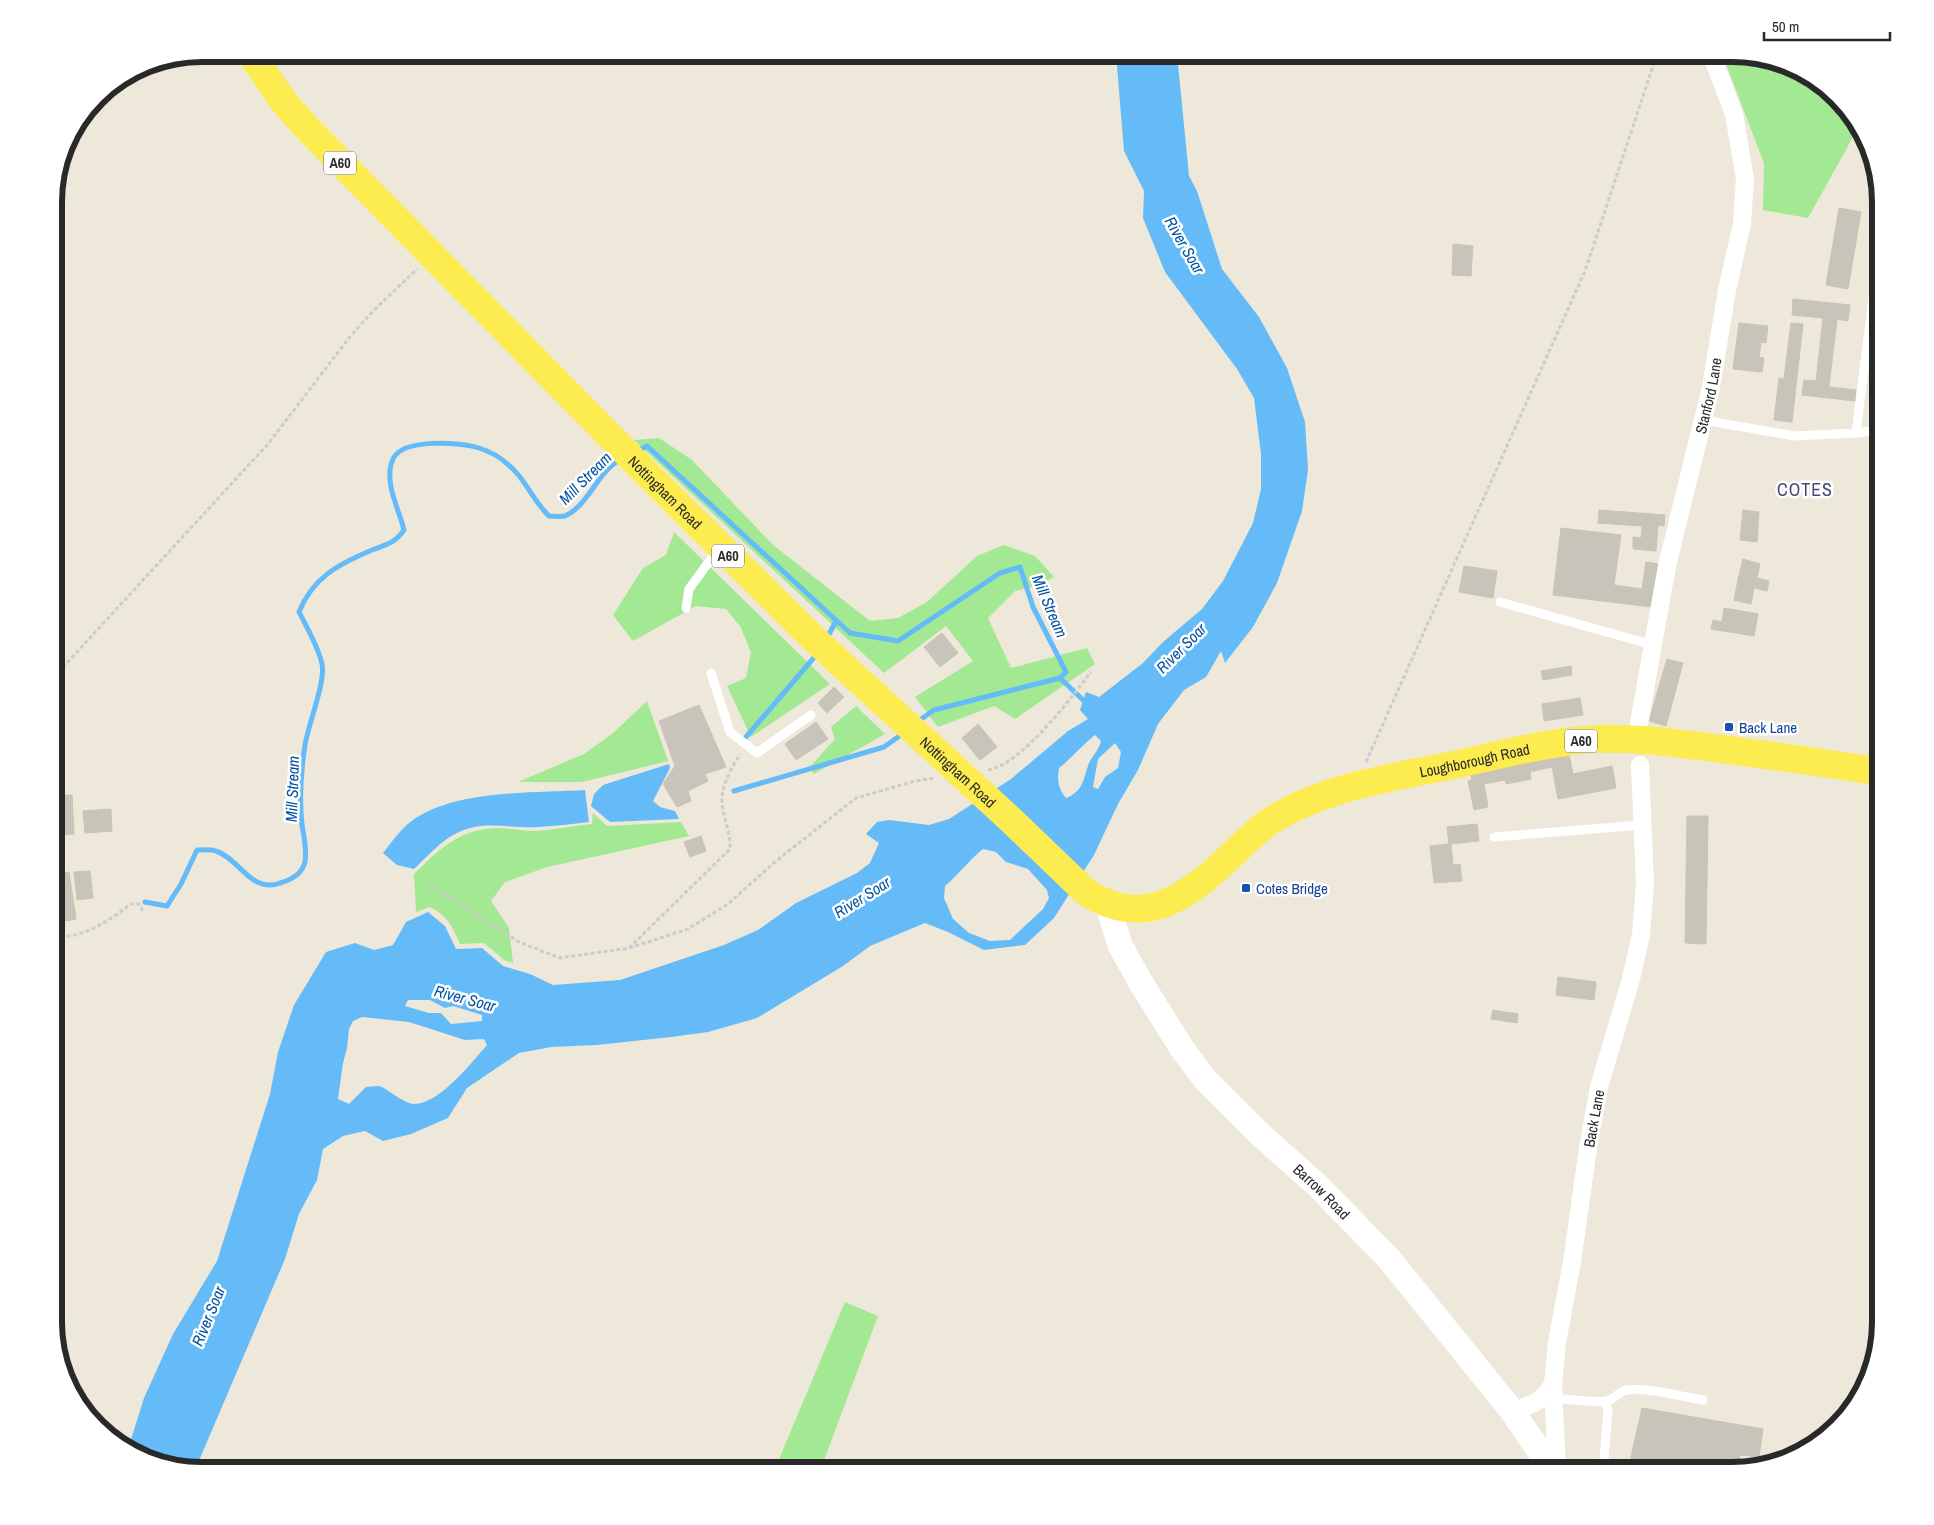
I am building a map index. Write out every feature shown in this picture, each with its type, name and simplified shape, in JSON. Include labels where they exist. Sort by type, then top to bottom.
[{"type":"main road","name":"Nottingham Road","points":[[257,63],[284,101],[306,127],[720,548],[897,717],[933,755],[1012,821],[1097,898]]},
{"type":"main road","name":"Loughborough Road","points":[[1097,898],[1121,908],[1148,909],[1175,900],[1189,892],[1218,869],[1269,822],[1288,810],[1317,798],[1354,787],[1499,754],[1556,744],[1600,740],[1638,753],[1787,757],[1872,771]]},
{"type":"main road","name":"Barrow Road","points":[[1097,898],[1140,983],[1178,1043],[1205,1079],[1370,1238],[1436,1316],[1512,1411],[1549,1462]]},
{"type":"street","name":"Stanford Lane","points":[[1638,753],[1652,645],[1667,566],[1711,387],[1727,290],[1742,224],[1745,179],[1734,114],[1715,63]]},
{"type":"street","name":"Back Lane","points":[[1555,1462],[1553,1391],[1556,1342],[1572,1262],[1588,1148],[1599,1087],[1642,935],[1645,884],[1638,753]]},
{"type":"street","points":[[1512,1411],[1538,1402],[1553,1391]]},
{"type":"lane","points":[[1856,433],[1872,324]]},
{"type":"lane","points":[[1703,420],[1794,436],[1872,431]]},
{"type":"lane","points":[[686,608],[689,589],[720,548]]},
{"type":"lane","points":[[1500,602],[1652,645]]},
{"type":"lane","points":[[712,674],[730,732],[757,753],[811,715]]},
{"type":"lane","points":[[1494,836],[1642,825]]},
{"type":"lane","points":[[1553,1391],[1605,1401],[1615,1398],[1621,1392],[1627,1390],[1644,1390],[1703,1400]]},
{"type":"lane","points":[[1604,1462],[1608,1410],[1605,1401]]},
{"type":"path","points":[[1354,787],[1586,271],[1654,63]]},
{"type":"path","points":[[63,667],[268,444],[349,338],[373,311],[432,255]]},
{"type":"path","points":[[984,770],[994,769],[1016,754],[1054,719],[1091,672]]},
{"type":"path","points":[[629,948],[730,849],[731,838],[722,802],[728,774],[746,745]]},
{"type":"path","points":[[430,884],[519,942],[560,958],[629,948],[688,929],[728,904],[776,861],[856,798],[915,781],[933,755]]},
{"type":"path","points":[[63,936],[73,936],[91,930],[130,904],[139,904],[144,913]]},
{"type":"green space","points":[[1726,63],[1768,67],[1802,81],[1817,91],[1837,110],[1854,135],[1808,218],[1763,210],[1764,163]]},
{"type":"green space","points":[[659,438],[692,460],[773,545],[870,621],[898,618],[927,602],[977,556],[1004,545],[1035,556],[1054,577],[1039,585],[1015,591],[988,618],[1011,668],[1087,648],[1095,664],[1015,719],[994,706],[938,727],[915,697],[973,661],[946,626],[884,673],[634,440]]},
{"type":"green space","points":[[674,532],[830,684],[751,737],[727,686],[746,678],[751,652],[740,626],[726,609],[696,606],[633,641],[613,615],[643,568],[666,555]]},
{"type":"green space","points":[[647,701],[668,761],[582,782],[518,782],[584,754],[612,734]]},
{"type":"green space","points":[[856,706],[885,734],[814,774],[809,768],[835,739],[831,727]]},
{"type":"green space","points":[[593,813],[607,826],[681,822],[689,836],[547,867],[505,882],[491,901],[509,928],[513,963],[504,960],[484,943],[460,944],[449,922],[430,907],[416,912],[414,874],[452,841],[486,829],[504,828],[534,831],[592,824]]},
{"type":"green space","points":[[845,1302],[878,1316],[823,1462],[778,1462]]},
{"type":"water","name":"River Soar","points":[[1117,63],[1178,63],[1189,176],[1197,191],[1222,269],[1259,317],[1287,368],[1305,422],[1308,470],[1302,511],[1277,583],[1253,627],[1225,663],[1221,651],[1206,677],[1184,690],[1158,724],[1138,770],[1118,804],[1094,855],[1054,918],[1025,945],[984,950],[925,923],[870,946],[843,966],[757,1018],[708,1032],[597,1045],[551,1047],[519,1053],[467,1088],[448,1118],[411,1134],[383,1141],[365,1131],[343,1136],[323,1149],[317,1180],[299,1214],[285,1259],[198,1462],[166,1458],[130,1443],[144,1398],[173,1334],[217,1261],[270,1094],[278,1052],[294,1005],[326,952],[355,943],[374,950],[393,945],[406,922],[428,912],[445,926],[456,949],[482,948],[503,966],[530,974],[553,985],[620,980],[724,945],[758,930],[796,903],[857,873],[870,863],[879,843],[866,834],[877,822],[889,820],[929,825],[949,819],[1011,779],[1068,731],[1088,719],[1080,710],[1086,692],[1099,697],[1143,663],[1163,642],[1202,609],[1223,581],[1253,523],[1261,489],[1261,454],[1254,398],[1237,369],[1165,272],[1143,218],[1144,191],[1124,151]],"holes":[[[1095,735],[1101,741],[1089,763],[1080,788],[1066,798],[1059,784],[1059,768]],[[1115,743],[1121,752],[1118,768],[1105,777],[1098,789],[1093,787],[1098,759]],[[983,849],[996,852],[1006,862],[1028,869],[1047,890],[1049,898],[1043,909],[1010,940],[990,941],[969,933],[953,919],[944,898],[945,886]],[[408,1000],[430,1000],[445,1008],[453,1006],[482,1015],[482,1021],[451,1024],[441,1013],[429,1013],[405,1006]],[[362,1017],[409,1022],[465,1040],[484,1039],[487,1045],[452,1083],[430,1100],[419,1104],[409,1103],[382,1087],[376,1086],[366,1087],[349,1104],[338,1099],[349,1029],[353,1021]]]},
{"type":"water","points":[[669,764],[670,768],[653,801],[660,807],[675,811],[679,819],[610,822],[591,806],[594,794],[603,785]]},
{"type":"water","points":[[585,790],[589,822],[539,827],[479,826],[469,828],[446,839],[414,869],[397,865],[383,853],[410,822],[438,807],[458,801],[501,794]]},
{"type":"building","points":[[1839,208],[1861,212],[1848,289],[1826,285]]},
{"type":"building","points":[[1453,244],[1473,246],[1471,276],[1452,275]]},
{"type":"building","points":[[1793,299],[1850,305],[1848,321],[1837,319],[1829,387],[1856,390],[1855,401],[1802,395],[1804,380],[1816,381],[1823,318],[1792,315]]},
{"type":"building","points":[[1739,323],[1768,326],[1766,343],[1761,342],[1759,357],[1764,358],[1762,372],[1733,369]]},
{"type":"building","points":[[1791,323],[1803,324],[1792,422],[1774,420],[1779,378],[1784,379]]},
{"type":"building","points":[[1599,510],[1665,515],[1664,526],[1658,525],[1656,551],[1633,549],[1633,537],[1641,538],[1642,526],[1598,523]]},
{"type":"building","points":[[1743,510],[1759,512],[1757,542],[1740,540]]},
{"type":"building","points":[[1561,528],[1621,535],[1614,585],[1642,589],[1646,562],[1658,564],[1652,607],[1553,595]]},
{"type":"building","points":[[1743,559],[1760,564],[1757,578],[1769,581],[1768,586],[1738,580]]},
{"type":"building","points":[[1464,566],[1497,571],[1493,598],[1459,592]]},
{"type":"building","points":[[1738,580],[1768,586],[1767,591],[1754,588],[1751,604],[1734,600]]},
{"type":"building","points":[[1724,608],[1758,614],[1754,636],[1711,629],[1713,620],[1722,622]]},
{"type":"building","points":[[942,633],[958,653],[940,667],[924,647]]},
{"type":"building","points":[[1667,659],[1683,663],[1666,726],[1649,721]]},
{"type":"building","points":[[1571,666],[1572,675],[1543,680],[1541,671]]},
{"type":"building","points":[[834,687],[844,697],[827,713],[818,703]]},
{"type":"building","points":[[1580,698],[1583,715],[1544,721],[1542,704]]},
{"type":"building","points":[[699,705],[726,767],[705,774],[708,781],[688,791],[691,801],[677,807],[663,784],[675,766],[659,721]]},
{"type":"building","points":[[816,722],[828,739],[796,760],[785,744]]},
{"type":"building","points":[[978,724],[997,747],[980,760],[962,738]]},
{"type":"building","points":[[1568,749],[1573,774],[1612,766],[1616,788],[1558,799],[1552,767],[1530,772],[1531,779],[1506,784],[1505,780],[1484,784],[1488,807],[1474,810],[1468,781],[1472,780],[1469,768]]},
{"type":"building","points":[[63,795],[72,795],[74,834],[63,835]]},
{"type":"building","points":[[111,809],[112,831],[85,833],[83,811]]},
{"type":"building","points":[[1687,816],[1708,816],[1706,944],[1685,943]]},
{"type":"building","points":[[1477,824],[1479,841],[1451,844],[1453,865],[1460,864],[1462,881],[1434,883],[1430,846],[1449,844],[1447,827]]},
{"type":"building","points":[[701,836],[706,851],[690,857],[684,842]]},
{"type":"building","points":[[90,871],[93,898],[77,900],[74,872]]},
{"type":"building","points":[[69,872],[76,919],[65,921],[63,913],[63,873]]},
{"type":"building","points":[[1558,977],[1596,982],[1594,1000],[1556,995]]},
{"type":"building","points":[[1493,1010],[1518,1014],[1517,1023],[1491,1019]]},
{"type":"building","points":[[1642,1408],[1763,1429],[1759,1457],[1740,1455],[1739,1462],[1630,1462]]},
{"type":"waterway","name":"Mill Stream","points":[[145,902],[167,906],[181,884],[197,850],[214,850],[224,855],[253,880],[261,884],[270,885],[284,882],[299,873],[304,866],[306,853],[301,805],[302,765],[307,736],[323,672],[318,651],[299,612],[312,590],[328,573],[349,561],[390,543],[404,530],[393,495],[390,476],[393,459],[399,452],[419,445],[433,443],[459,444],[482,449],[497,456],[513,469],[549,516],[565,516],[573,511],[587,497],[613,464],[621,459]]},
{"type":"waterway","name":"Mill Stream","points":[[636,452],[647,446],[850,633],[898,641],[1000,573],[1020,567],[1033,607],[1066,672],[1060,678],[1083,700]]},
{"type":"waterway","points":[[826,640],[836,621]]},
{"type":"waterway","points":[[746,737],[817,654]]},
{"type":"waterway","points":[[917,722],[934,710],[1060,678]]},
{"type":"waterway","points":[[734,791],[884,747],[905,732]]},
{"type":"place","name":"Back Lane","points":[[1729,727]]},
{"type":"place","name":"Cotes Bridge","points":[[1246,888]]},
{"type":"district","name":"COTES","points":[[1805,489]]}]
